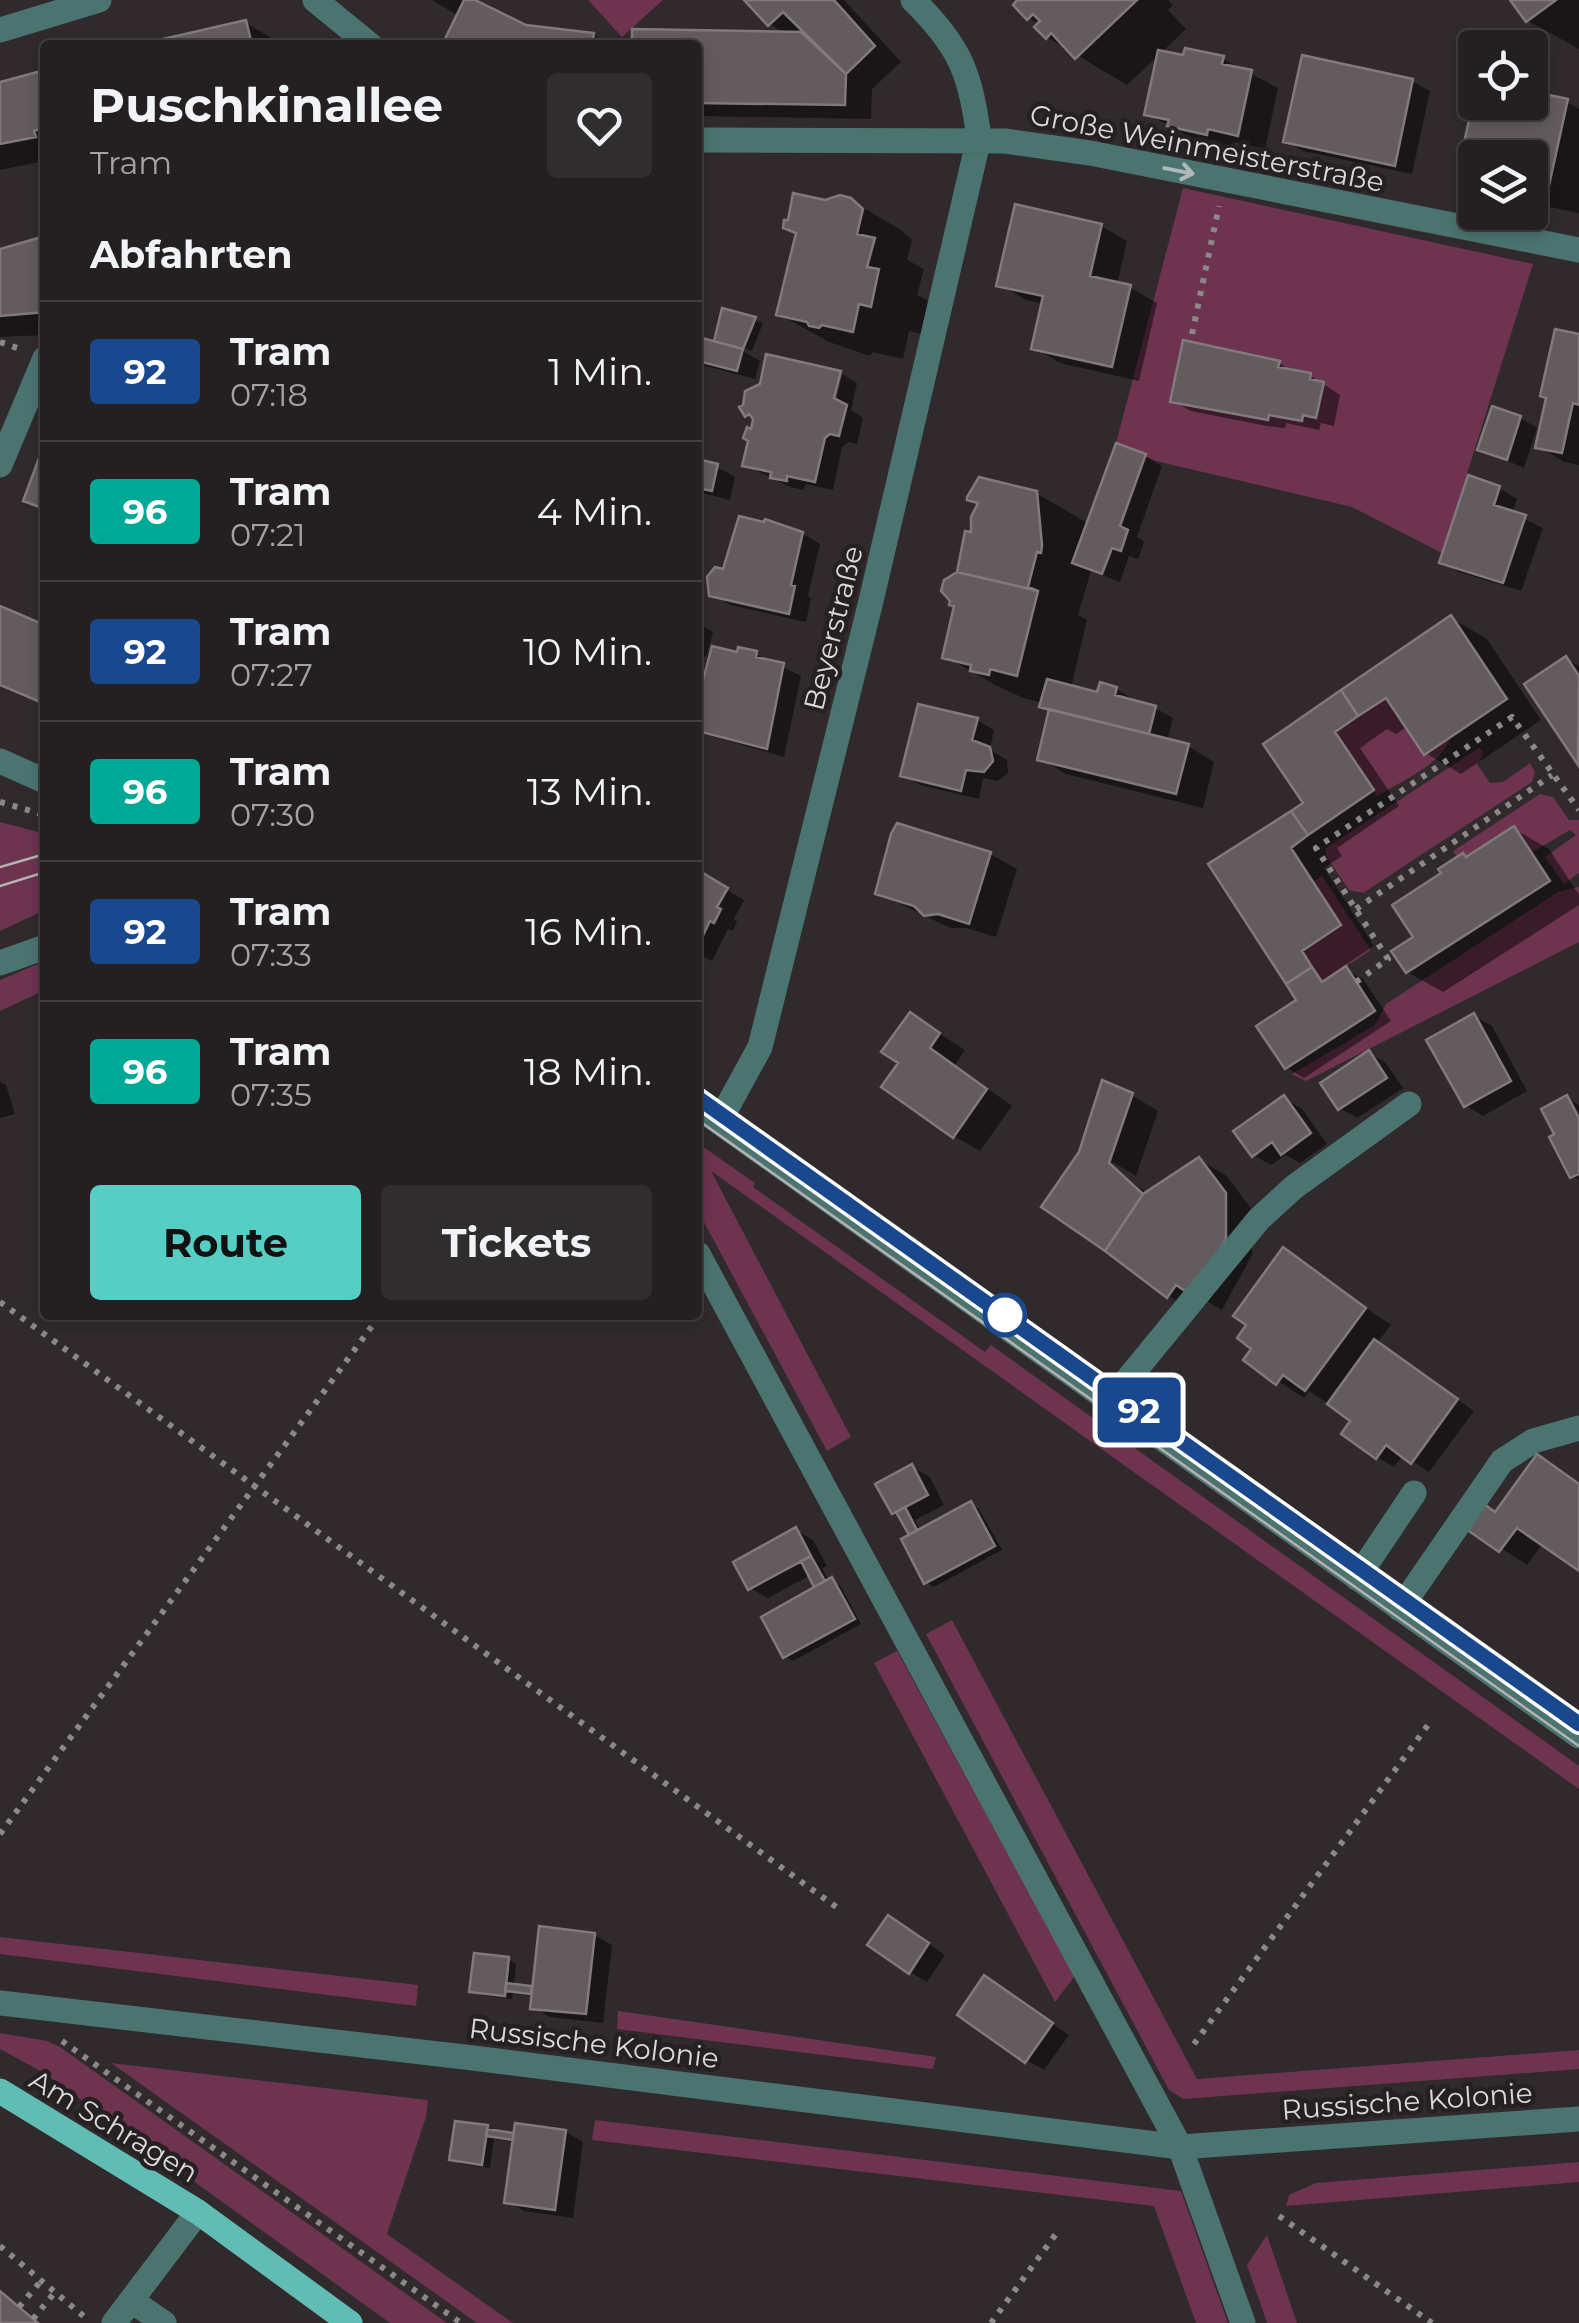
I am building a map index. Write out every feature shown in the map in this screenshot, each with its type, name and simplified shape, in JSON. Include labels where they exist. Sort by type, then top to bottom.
[{"type":"main road","name":"Am Schragen","points":[[0,2091],[198,2212],[350,2323]]},
{"type":"street","points":[[0,30],[99,0]]},
{"type":"street","points":[[315,0],[364,40]]},
{"type":"street","points":[[914,0],[946,32],[966,74],[972,88],[979,138]]},
{"type":"street","name":"Große Weinmeisterstraße","points":[[702,140],[979,138],[1090,153],[1579,250]]},
{"type":"street","name":"Beyerstraße","points":[[708,1114],[760,1048],[871,601],[979,138]]},
{"type":"street","points":[[0,465],[40,370]]},
{"type":"street","points":[[0,761],[40,779]]},
{"type":"street","points":[[0,963],[40,949]]},
{"type":"street","points":[[1110,1401],[1259,1219],[1294,1187],[1409,1104]]},
{"type":"street","points":[[708,1114],[1579,1736]]},
{"type":"street","points":[[702,1261],[1180,2147],[1243,2323]]},
{"type":"street","points":[[1400,1609],[1502,1461],[1533,1441],[1579,1428]]},
{"type":"street","points":[[1356,1578],[1414,1493]]},
{"type":"street","name":"Russische Kolonie","points":[[0,2003],[1180,2147],[1579,2119]]},
{"type":"street","name":"Am Schragen","points":[[114,2323],[198,2212]]},
{"type":"street","points":[[132,2301],[164,2323]]},
{"type":"path","points":[[1192,334],[1220,198]]},
{"type":"path","points":[[1356,982],[1388,960],[1316,848],[1512,717],[1579,810]]},
{"type":"path","points":[[1356,909],[1552,775]]},
{"type":"path","points":[[0,802],[40,814]]},
{"type":"path","points":[[0,1302],[839,1910]]},
{"type":"path","points":[[0,1834],[376,1320]]},
{"type":"path","points":[[1194,2044],[1428,1725]]},
{"type":"path","points":[[56,2036],[461,2323]]},
{"type":"path","points":[[1280,2216],[1432,2323]]},
{"type":"path","points":[[991,2323],[1058,2231]]},
{"type":"path","points":[[0,2246],[92,2323]]},
{"type":"path","points":[[19,2307],[42,2281]]},
{"type":"path","points":[[33,2319],[55,2292]]},
{"type":"shaded area","points":[[588,0],[663,0],[622,37]]},
{"type":"shaded area","points":[[1183,188],[1533,264],[1442,553],[1352,507],[1156,461],[1116,443]]},
{"type":"shaded area","points":[[1386,698],[1424,755],[1450,738],[1429,764],[1377,796],[1335,732]]},
{"type":"shaded area","points":[[1479,748],[1484,752],[1477,764],[1490,783],[1503,782],[1530,763],[1535,772],[1532,782],[1363,893],[1349,890],[1326,856],[1326,848]]},
{"type":"shaded area","points":[[1540,794],[1553,797],[1569,820],[1579,820],[1579,873],[1564,884],[1545,857],[1576,835],[1570,830],[1531,853],[1514,826],[1466,857],[1463,853],[1457,857],[1453,851]]},
{"type":"shaded area","points":[[0,822],[40,833],[40,912],[0,931]]},
{"type":"shaded area","points":[[1322,876],[1371,950],[1322,982],[1302,951],[1313,882]]},
{"type":"shaded area","points":[[1579,887],[1579,942],[1306,1081],[1292,1074],[1375,1025],[1386,1004],[1558,892]]},
{"type":"shaded area","points":[[40,963],[40,992],[0,1011],[0,980]]},
{"type":"shaded area","points":[[702,1146],[755,1183],[753,1187],[985,1352],[991,1345],[1579,1766],[1579,1789],[711,1171],[851,1437],[827,1451],[702,1218]]},
{"type":"shaded area","points":[[952,1620],[1197,2079],[1579,2050],[1579,2069],[1183,2099],[1169,2090],[926,1634]]},
{"type":"shaded area","points":[[897,1651],[1075,1976],[1055,2002],[874,1663]]},
{"type":"shaded area","points":[[0,1937],[418,1985],[416,2006],[0,1954]]},
{"type":"shaded area","points":[[618,2011],[936,2057],[933,2069],[617,2029]]},
{"type":"shaded area","points":[[0,2033],[60,2047],[447,2323],[390,2323],[44,2073],[0,2049]]},
{"type":"shaded area","points":[[111,2063],[428,2100],[426,2117],[387,2234],[513,2323],[477,2323]]},
{"type":"shaded area","points":[[595,2120],[1181,2191],[1228,2323],[1196,2323],[1154,2206],[592,2140]]},
{"type":"shaded area","points":[[1579,2162],[1579,2182],[1286,2206],[1289,2195],[1316,2183]]},
{"type":"shaded area","points":[[1267,2235],[1297,2323],[1267,2323],[1247,2265]]},
{"type":"building","points":[[464,0],[475,0],[526,25],[594,33],[593,40],[444,40]]},
{"type":"building","points":[[744,0],[834,0],[875,46],[846,74],[783,12],[768,26]]},
{"type":"building","points":[[1017,0],[1137,0],[1075,59],[1051,33],[1046,39],[1034,27],[1040,21],[1033,14],[1027,20],[1013,5]]},
{"type":"building","points":[[1510,0],[1556,0],[1526,22]]},
{"type":"building","points":[[246,20],[251,40],[159,40]]},
{"type":"building","points":[[632,29],[801,32],[846,74],[845,105],[702,103],[702,40],[632,40]]},
{"type":"building","points":[[1185,48],[1224,56],[1222,64],[1252,70],[1238,136],[1208,129],[1207,135],[1167,126],[1169,120],[1144,115],[1158,50],[1183,55]]},
{"type":"building","points":[[1302,55],[1413,79],[1395,166],[1283,142]]},
{"type":"building","points":[[40,71],[40,129],[34,131],[36,137],[0,144],[0,82]]},
{"type":"building","points":[[1548,95],[1568,99],[1548,190],[1548,140],[1465,140],[1469,120],[1548,120]]},
{"type":"building","points":[[793,193],[825,200],[840,195],[851,198],[863,209],[857,234],[875,238],[867,267],[879,269],[871,307],[859,304],[853,332],[809,326],[807,322],[776,315],[796,233],[783,228]]},
{"type":"building","points":[[1015,204],[1102,224],[1090,276],[1131,285],[1112,367],[1031,349],[1043,296],[996,286]]},
{"type":"building","points":[[40,237],[40,312],[0,316],[0,249]]},
{"type":"building","points":[[722,308],[756,317],[743,349],[714,341]]},
{"type":"building","points":[[1555,329],[1579,334],[1579,405],[1573,403],[1562,453],[1535,448],[1546,398],[1540,396]]},
{"type":"building","points":[[702,338],[743,349],[737,371],[702,362]]},
{"type":"building","points":[[1183,340],[1280,361],[1278,367],[1311,373],[1310,379],[1324,382],[1316,418],[1303,415],[1302,421],[1269,415],[1268,420],[1170,402]]},
{"type":"building","points":[[766,354],[841,371],[834,398],[847,405],[839,436],[830,434],[825,438],[815,482],[787,476],[787,481],[770,478],[771,472],[742,466],[748,441],[743,438],[753,419],[749,414],[745,417],[739,407],[743,405],[745,391],[760,384]]},
{"type":"building","points":[[1492,406],[1521,416],[1507,460],[1477,450]]},
{"type":"building","points":[[1116,443],[1146,454],[1120,526],[1128,530],[1121,551],[1112,548],[1102,574],[1072,563]]},
{"type":"building","points":[[40,455],[40,507],[23,501]]},
{"type":"building","points":[[702,460],[718,464],[712,491],[702,489]]},
{"type":"building","points":[[1468,475],[1500,486],[1494,505],[1526,515],[1503,583],[1439,563]]},
{"type":"building","points":[[979,477],[1037,491],[1042,545],[1028,587],[1038,591],[957,572],[965,531],[971,532],[971,517],[978,503],[967,497]]},
{"type":"building","points":[[739,516],[764,522],[765,519],[803,532],[789,614],[709,596],[707,577],[715,567],[723,569]]},
{"type":"building","points":[[957,572],[1038,591],[1017,676],[990,669],[989,675],[970,671],[971,665],[942,658],[954,606],[949,605],[941,591],[944,580]]},
{"type":"building","points":[[0,606],[40,623],[40,702],[0,685]]},
{"type":"building","points":[[1451,615],[1507,699],[1424,755],[1386,698],[1358,716],[1341,690]]},
{"type":"building","points":[[712,646],[737,652],[738,647],[757,651],[756,657],[784,663],[767,749],[702,732],[702,684]]},
{"type":"building","points":[[1566,656],[1579,676],[1578,765],[1524,684]]},
{"type":"building","points":[[1047,679],[1097,692],[1100,682],[1117,687],[1115,695],[1156,706],[1149,734],[1039,707]]},
{"type":"building","points":[[1341,690],[1358,716],[1335,732],[1374,790],[1308,835],[1291,811],[1303,803],[1263,744]]},
{"type":"building","points":[[918,704],[978,718],[972,740],[990,747],[993,761],[984,772],[966,770],[961,791],[900,776]]},
{"type":"building","points":[[1049,709],[1189,744],[1176,794],[1037,760]]},
{"type":"building","points":[[1291,811],[1308,835],[1291,848],[1341,925],[1302,951],[1312,967],[1286,984],[1208,864]]},
{"type":"building","points":[[897,823],[991,852],[969,924],[938,914],[924,916],[914,906],[875,894]]},
{"type":"building","points":[[1514,826],[1550,881],[1406,973],[1391,951],[1413,937],[1392,905],[1441,873],[1438,869],[1463,853],[1466,857]]},
{"type":"building","points":[[702,872],[728,888],[717,907],[721,909],[714,923],[710,921],[702,938]]},
{"type":"building","points":[[1346,966],[1375,1011],[1285,1069],[1256,1026],[1296,1000],[1286,984],[1312,967],[1322,982]]},
{"type":"building","points":[[910,1012],[940,1033],[930,1048],[987,1089],[953,1138],[881,1087],[898,1063],[881,1052]]},
{"type":"building","points":[[1474,1013],[1511,1081],[1464,1107],[1426,1040]]},
{"type":"building","points":[[1369,1050],[1387,1078],[1338,1110],[1320,1083]]},
{"type":"building","points":[[1102,1080],[1133,1093],[1109,1163],[1143,1194],[1105,1251],[1041,1207],[1079,1152]]},
{"type":"building","points":[[1284,1095],[1311,1133],[1281,1155],[1272,1142],[1252,1157],[1233,1131]]},
{"type":"building","points":[[1567,1095],[1579,1118],[1579,1174],[1570,1178],[1549,1137],[1554,1134],[1541,1109]]},
{"type":"building","points":[[1199,1157],[1226,1193],[1226,1239],[1194,1297],[1176,1285],[1167,1298],[1105,1251],[1143,1194]]},
{"type":"building","points":[[1283,1247],[1366,1308],[1305,1391],[1283,1375],[1276,1385],[1243,1360],[1251,1349],[1237,1338],[1246,1325],[1233,1316]]},
{"type":"building","points":[[1374,1339],[1458,1399],[1411,1464],[1386,1445],[1376,1459],[1341,1434],[1350,1421],[1327,1404]]},
{"type":"building","points":[[1537,1454],[1579,1484],[1579,1571],[1517,1528],[1499,1552],[1466,1529],[1484,1504],[1495,1512]]},
{"type":"building","points":[[912,1464],[928,1495],[892,1514],[875,1484]]},
{"type":"building","points":[[971,1501],[995,1546],[924,1584],[901,1539]]},
{"type":"building","points":[[905,1507],[917,1530],[909,1535],[896,1512]]},
{"type":"building","points":[[796,1527],[811,1556],[748,1590],[733,1562]]},
{"type":"building","points":[[811,1556],[825,1581],[814,1587],[801,1561]]},
{"type":"building","points":[[832,1577],[855,1619],[783,1658],[761,1617]]},
{"type":"building","points":[[888,1915],[929,1943],[909,1974],[867,1945]]},
{"type":"building","points":[[539,1926],[595,1933],[586,2014],[530,2009]]},
{"type":"building","points":[[474,1953],[509,1957],[505,1996],[469,1992]]},
{"type":"building","points":[[984,1975],[1053,2023],[1025,2063],[957,2015]]},
{"type":"building","points":[[506,1983],[532,1986],[531,1994],[505,1991]]},
{"type":"building","points":[[455,2121],[488,2125],[482,2165],[449,2160]]},
{"type":"building","points":[[515,2123],[566,2130],[555,2210],[504,2203]]},
{"type":"building","points":[[487,2129],[513,2133],[513,2140],[486,2136]]},
{"type":"building","points":[[0,2291],[38,2323],[0,2323]]},
{"type":"tram line","points":[[0,867],[40,855]]},
{"type":"tram line","points":[[0,886],[40,874]]},
{"type":"tram line","points":[[702,1101],[1579,1724]]},
{"type":"tram line","name":"92","points":[[702,1101],[1579,1724]]},
{"type":"tram line","points":[[702,1123],[1579,1746]]}]
